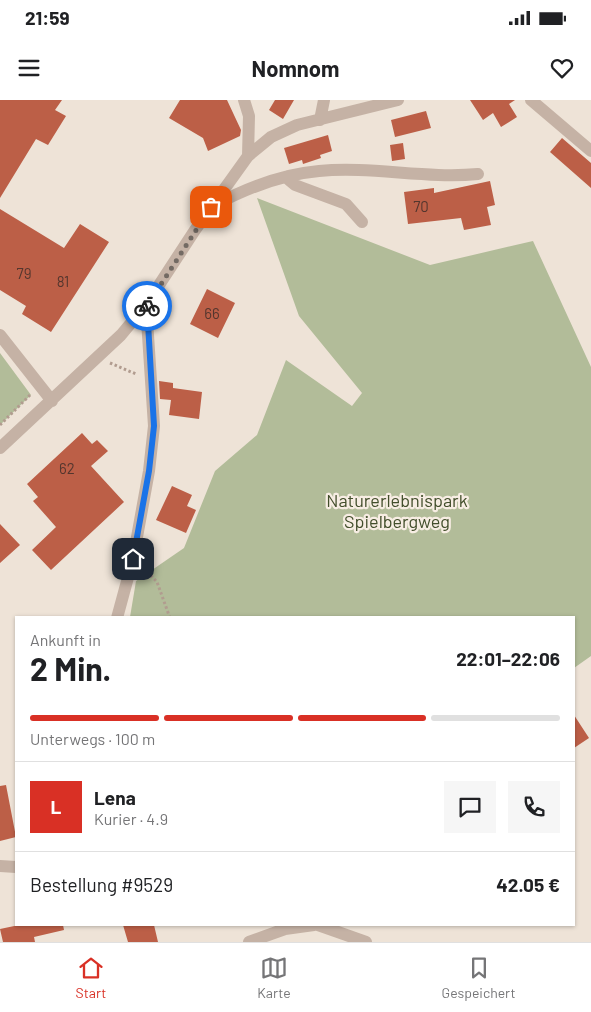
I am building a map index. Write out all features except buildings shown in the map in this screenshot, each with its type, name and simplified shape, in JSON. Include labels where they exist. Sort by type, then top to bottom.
[{"type":"street","points":[[244,100],[249,116],[248,156]]},
{"type":"street","points":[[320,120],[324,100]]},
{"type":"street","points":[[0,448],[97,360],[146,304],[211,207],[248,156],[271,136],[297,126],[398,100]]},
{"type":"street","points":[[532,100],[591,151]]},
{"type":"street","points":[[211,207],[240,192],[288,176],[318,171],[371,171],[452,177],[478,174]]},
{"type":"street","points":[[288,176],[288,180],[295,185],[346,204],[362,222]]},
{"type":"street","points":[[118,616],[133,559],[149,471],[154,426],[146,304]]},
{"type":"street","points":[[0,335],[52,401]]},
{"type":"street","points":[[0,866],[15,867]]},
{"type":"street","points":[[249,942],[285,929],[308,926]]},
{"type":"street","points":[[319,926],[366,942]]},
{"type":"path","points":[[97,360],[122,367],[151,382]]},
{"type":"path","points":[[0,425],[30,395],[28,385]]},
{"type":"path","points":[[142,565],[157,582],[169,616]]},
{"type":"green space","name":"Naturerlebnispark Spielbergweg","points":[[257,198],[430,265],[533,241],[591,367],[591,656],[575,667],[575,616],[130,616],[136,581],[184,548],[215,471],[257,435],[286,360],[352,406],[362,393],[299,316]]},
{"type":"green space","points":[[0,353],[31,395],[0,425]]},
{"type":"way so far","points":[[147,306],[146,304],[211,207]]},
{"type":"route","points":[[133,559],[149,471],[154,426],[147,306]]}]
